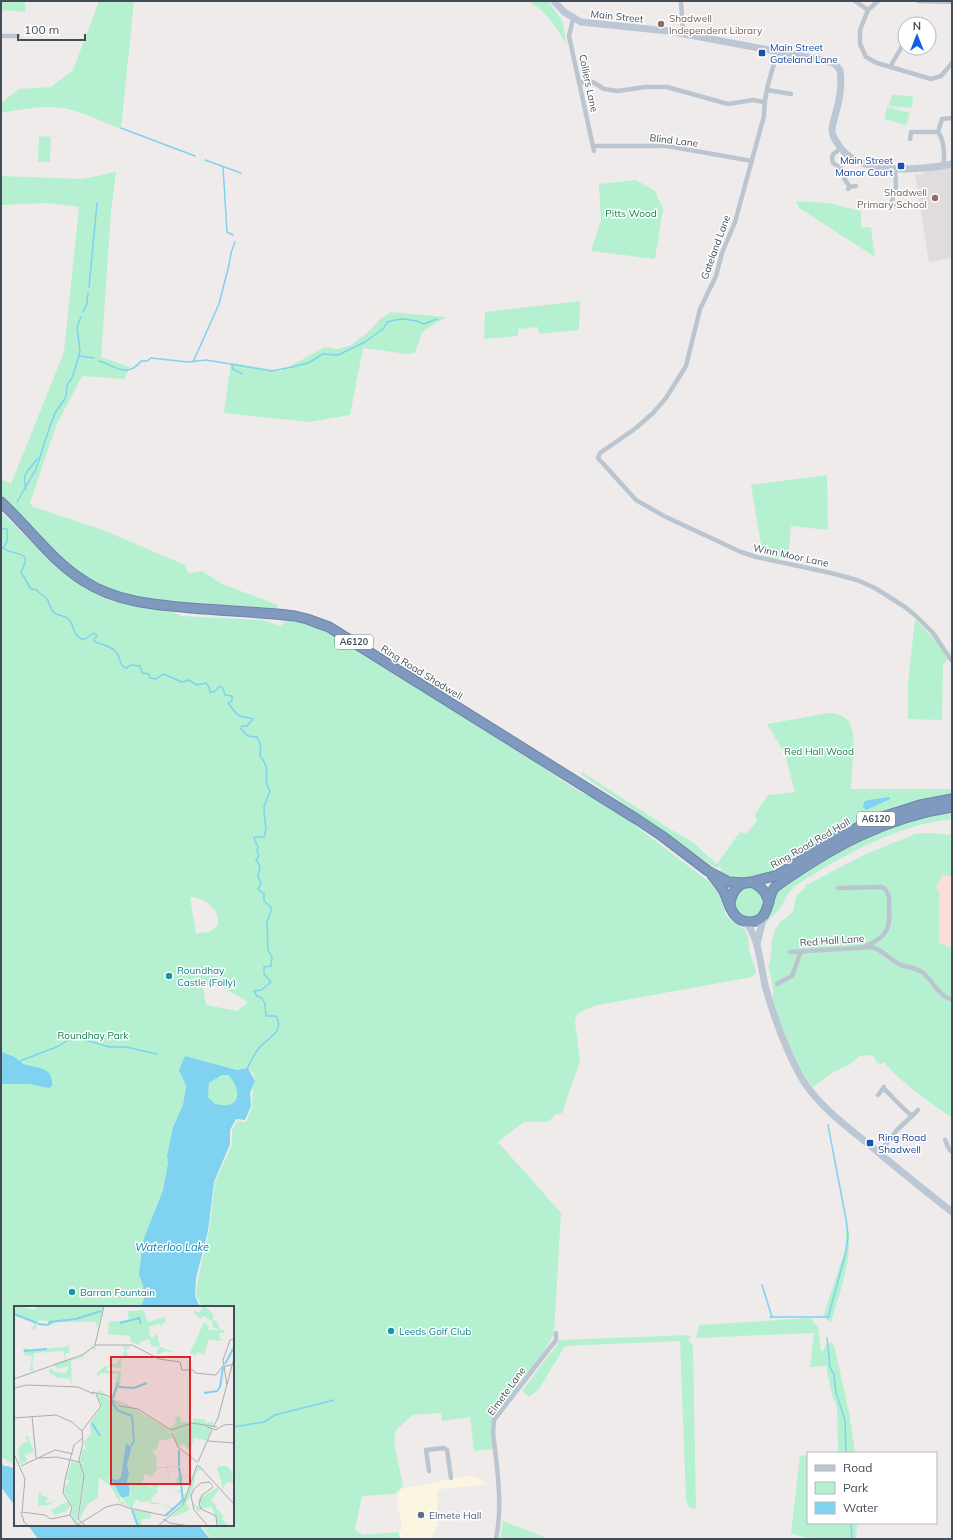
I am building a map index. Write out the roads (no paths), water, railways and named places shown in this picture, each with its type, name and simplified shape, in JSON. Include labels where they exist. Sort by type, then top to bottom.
[{"type":"highway","name":"Ring Road Shadwell","points":[[1,502],[61,563],[84,581],[105,593],[151,604],[295,616],[329,627],[638,820],[662,836],[708,871],[729,882],[745,883]]},
{"type":"highway","name":"Ring Road Red Hall","points":[[745,883],[766,879],[783,872],[838,837],[876,819],[920,805],[952,799]]},
{"type":"highway","name":"Ring Road Red Hall","points":[[769,902],[770,896],[775,887],[841,845],[864,833],[894,821],[952,807]]},
{"type":"highway","name":"Ring Road Shadwell","points":[[708,871],[724,891],[730,908]]},
{"type":"highway","points":[[745,883],[754,884],[763,889],[769,902],[764,915],[757,921],[744,921],[734,915],[730,908],[730,901],[733,893],[738,886],[745,883]]},
{"type":"street","name":"Main Street","points":[[554,1],[564,12],[573,18],[592,24],[683,33],[829,61],[839,67],[841,74],[840,94],[832,132],[840,149]]},
{"type":"street","points":[[681,1],[683,33]]},
{"type":"street","points":[[855,1],[868,10]]},
{"type":"street","points":[[878,1],[868,10],[859,37],[862,51],[871,61],[931,79],[942,76],[952,63]]},
{"type":"street","points":[[918,1],[952,2]]},
{"type":"street","name":"Colliers Lane","points":[[573,18],[569,36],[594,148]]},
{"type":"street","points":[[1,36],[18,36]]},
{"type":"street","name":"Gateland Lane","points":[[599,460],[598,456],[600,453],[636,428],[653,413],[666,398],[686,366],[696,320],[705,296],[716,276],[722,253],[739,207],[764,116],[764,102],[778,52]]},
{"type":"street","points":[[890,67],[897,55]]},
{"type":"street","points":[[579,83],[588,81],[593,82],[604,89],[618,92],[645,87],[667,87],[728,104],[753,100],[764,102]]},
{"type":"street","points":[[767,90],[790,94]]},
{"type":"street","points":[[938,132],[942,119],[952,118]]},
{"type":"street","points":[[910,139],[911,132],[938,132]]},
{"type":"street","points":[[938,132],[942,137],[944,165]]},
{"type":"street","name":"Blind Lane","points":[[594,148],[667,146],[752,161]]},
{"type":"street","points":[[856,186],[849,188],[844,178],[842,169],[833,163],[833,154],[840,149],[856,161],[875,167],[932,168],[952,164]]},
{"type":"street","points":[[890,205],[890,201],[896,186],[895,168]]},
{"type":"street","points":[[883,205],[899,204]]},
{"type":"street","name":"Winn Moor Lane","points":[[599,460],[636,500],[664,516],[741,552],[756,557],[831,573],[857,580],[875,588],[905,606],[916,616],[933,633],[952,661]]},
{"type":"street","points":[[838,888],[881,888],[887,892],[889,896],[888,929],[879,938],[862,947]]},
{"type":"street","points":[[757,948],[758,935],[764,915]]},
{"type":"street","points":[[744,921],[751,929],[757,948],[766,990],[774,1014],[801,1077],[831,1113],[952,1212]]},
{"type":"street","name":"Red Hall Lane","points":[[790,952],[862,947],[877,948],[901,965],[922,971],[937,990],[952,1000]]},
{"type":"street","points":[[777,984],[792,976],[800,954],[803,951]]},
{"type":"street","points":[[878,1095],[884,1087],[896,1102],[912,1116]]},
{"type":"street","points":[[879,1152],[897,1130],[918,1110]]},
{"type":"street","points":[[945,1140],[952,1152]]},
{"type":"street","name":"Elmete Lane","points":[[496,1539],[500,1521],[500,1506],[493,1433],[494,1420],[556,1340],[556,1333]]},
{"type":"street","points":[[429,1471],[426,1450],[444,1448],[447,1450],[451,1478]]},
{"type":"water","points":[[890,797],[890,799],[866,810],[863,807],[864,802],[868,800]]},
{"type":"water","points":[[1,1052],[16,1058],[23,1064],[47,1071],[52,1079],[52,1086],[49,1088],[29,1084],[1,1084]]},
{"type":"water","name":"Waterloo Lake","points":[[185,1056],[237,1070],[248,1068],[255,1081],[250,1093],[251,1106],[245,1120],[236,1119],[230,1130],[230,1144],[214,1182],[208,1231],[196,1278],[195,1296],[200,1306],[141,1306],[144,1298],[143,1285],[139,1275],[143,1241],[163,1190],[168,1163],[167,1156],[173,1127],[183,1105],[186,1086],[179,1070]],"holes":[[[222,1075],[228,1075],[237,1091],[236,1100],[228,1105],[215,1104],[208,1097],[209,1083]]]},
{"type":"water","points":[[1,1462],[4,1466],[14,1469],[14,1505],[1,1487]]},
{"type":"water","points":[[29,1526],[200,1526],[210,1539],[38,1539]]},
{"type":"waterway","points":[[121,128],[195,156]]},
{"type":"waterway","points":[[205,160],[241,173]]},
{"type":"waterway","points":[[223,167],[227,232],[233,235]]},
{"type":"waterway","points":[[89,287],[97,203]]},
{"type":"waterway","points":[[193,362],[219,304],[235,242]]},
{"type":"waterway","points":[[83,312],[87,303],[88,293]]},
{"type":"waterway","points":[[17,502],[36,469],[55,413],[66,397],[67,385],[72,378],[79,356],[80,350],[77,327],[81,317]]},
{"type":"waterway","points":[[99,361],[121,370],[131,369],[141,361],[147,361],[151,358],[188,362],[206,360],[272,371],[308,363],[323,354],[338,355],[365,342],[384,328],[387,322],[403,319],[417,321],[424,324],[437,319]]},
{"type":"waterway","points":[[79,356],[94,358]]},
{"type":"waterway","points":[[232,366],[233,369],[242,374]]},
{"type":"waterway","points":[[26,489],[24,480],[25,476],[37,459]]},
{"type":"waterway","points":[[1,529],[7,529],[7,541],[3,548],[7,551],[24,556],[25,559],[21,572],[31,589],[37,590],[46,598],[56,614],[68,619],[72,624],[76,635],[81,639],[85,639],[94,633],[97,636],[94,639],[95,642],[112,648],[118,654],[124,667],[126,668],[131,665],[140,666],[142,673],[149,674],[150,678],[156,679],[163,674],[182,682],[189,680],[197,685],[206,683],[210,692],[214,692],[220,686],[223,688],[225,695],[232,696],[232,701],[228,703],[236,713],[253,719],[247,726],[242,726],[241,729],[248,736],[257,737],[258,739],[261,750],[260,756],[266,766],[266,782],[270,791],[264,807],[266,829],[264,837],[255,837],[254,839],[258,847],[257,851],[259,856],[256,860],[260,866],[258,876],[261,884],[258,889],[264,894],[264,901],[271,907],[267,922],[268,950],[272,957],[271,966],[264,967],[264,974],[271,982],[261,990],[254,991],[257,996],[262,998],[265,1004],[266,1016],[276,1016],[279,1026],[275,1033],[258,1049],[247,1069]]},
{"type":"waterway","points":[[20,1061],[59,1046],[69,1039],[78,1038],[110,1047],[126,1047],[157,1054]]},
{"type":"waterway","points":[[828,1125],[848,1236],[846,1252],[828,1318]]},
{"type":"waterway","points":[[762,1285],[772,1317]]},
{"type":"waterway","points":[[770,1317],[828,1317]]},
{"type":"waterway","points":[[827,1338],[830,1367],[834,1375],[836,1393],[845,1420],[846,1452]]},
{"type":"waterway","points":[[234,1427],[264,1422],[275,1415],[334,1400]]},
{"type":"waterway","points":[[851,1524],[852,1539]]},
{"type":"place","name":"Shadwell Independent Library","points":[[661,24]]},
{"type":"place","name":"Main Street Gateland Lane","points":[[762,53]]},
{"type":"place","name":"Main Street Manor Court","points":[[901,166]]},
{"type":"place","name":"Shadwell Primary School","points":[[935,198]]},
{"type":"place","name":"Roundhay Castle (Folly)","points":[[169,976]]},
{"type":"place","name":"Ring Road Shadwell","points":[[870,1143]]},
{"type":"place","name":"Barran Fountain","points":[[72,1292]]},
{"type":"place","name":"Leeds Golf Club","points":[[391,1331]]},
{"type":"place","name":"Elmete Hall","points":[[421,1515]]},
{"type":"park label","name":"Pitts Wood","points":[[631,213]]},
{"type":"park label","name":"Red Hall Wood","points":[[819,751]]},
{"type":"park label","name":"Roundhay Park","points":[[93,1035]]}]
